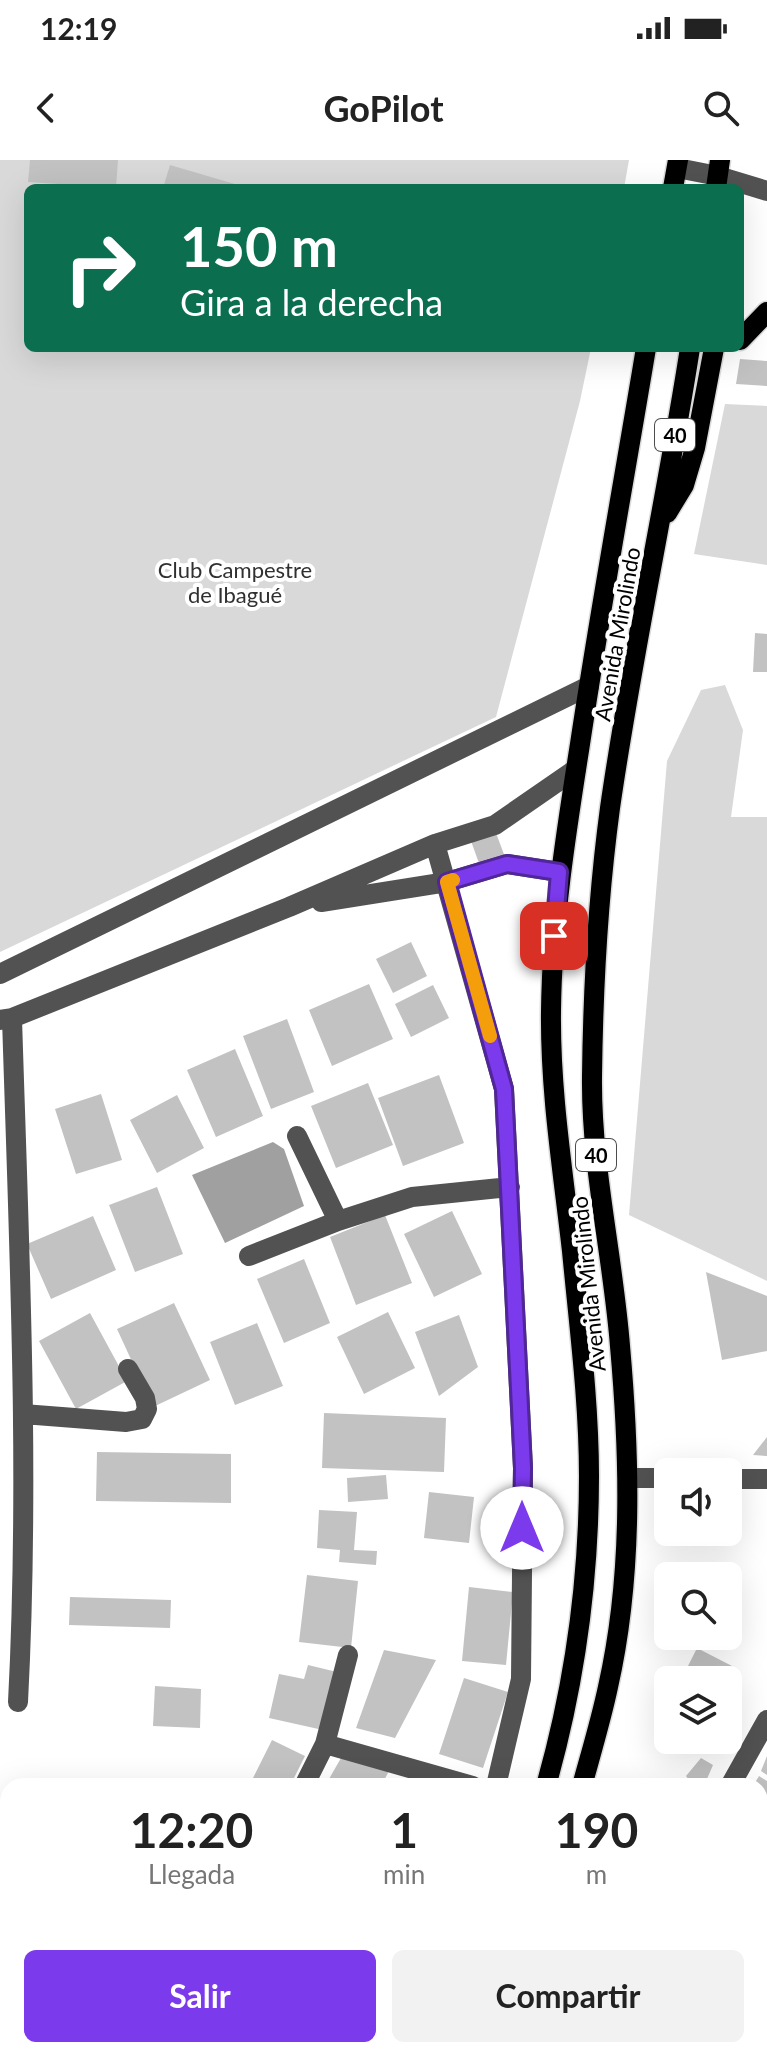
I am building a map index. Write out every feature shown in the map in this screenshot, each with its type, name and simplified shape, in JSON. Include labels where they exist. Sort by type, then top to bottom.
[{"type":"main road","points":[[744,336],[767,312]]},
{"type":"main road","name":"Avenida Mirolindo","points":[[548,1778],[563,1716],[578,1623],[587,1552],[589,1473],[577,1310],[552,1067],[554,936],[559,872],[645,352]]},
{"type":"main road","name":"Avenida Mirolindo","points":[[584,1778],[611,1669],[626,1551],[628,1478],[620,1345],[596,1150],[592,1082],[595,980],[610,808],[689,352]]},
{"type":"main road","points":[[661,523],[684,485],[713,352]]},
{"type":"main road","points":[[711,370],[728,352]]},
{"type":"street","points":[[676,169],[741,184]]},
{"type":"street","points":[[744,185],[767,191]]},
{"type":"street","points":[[0,974],[589,686]]},
{"type":"street","points":[[18,1702],[23,1599],[23,1414],[6,1019],[289,907],[435,844],[495,825],[576,769]]},
{"type":"street","points":[[435,844],[504,1089],[523,1468],[521,1679],[498,1778]]},
{"type":"street","points":[[289,907],[447,882],[507,864],[559,872]]},
{"type":"street","points":[[297,1136],[338,1221]]},
{"type":"street","points":[[249,1256],[338,1221],[412,1197],[510,1187]]},
{"type":"street","points":[[23,1414],[126,1422],[142,1419],[147,1409],[145,1398],[128,1369]]},
{"type":"street","points":[[628,1478],[654,1478]]},
{"type":"street","points":[[742,1479],[767,1479]]},
{"type":"street","points":[[308,1778],[325,1744],[348,1655]]},
{"type":"street","points":[[734,1778],[767,1720]]},
{"type":"street","points":[[325,1744],[445,1778]]},
{"type":"green space","name":"Club Campestre de Ibagué","points":[[0,160],[629,160],[625,184],[24,184],[24,352],[590,352],[496,717],[0,952]]},
{"type":"green space","points":[[725,404],[767,406],[767,565],[694,554]]},
{"type":"green space","points":[[725,685],[743,730],[731,817],[767,817],[767,1281],[629,1215],[667,761],[701,690]]},
{"type":"shaded area","points":[[273,1142],[284,1149],[304,1206],[225,1243],[192,1175]]},
{"type":"building","points":[[30,160],[118,160],[116,184],[28,182]]},
{"type":"building","points":[[170,165],[235,184],[164,184]]},
{"type":"building","points":[[740,359],[767,361],[767,386],[736,384]]},
{"type":"building","points":[[755,633],[767,634],[767,672],[753,672]]},
{"type":"building","points":[[496,833],[505,857],[480,866],[471,841]]},
{"type":"building","points":[[411,942],[427,976],[393,993],[376,959]]},
{"type":"building","points":[[369,984],[393,1039],[332,1066],[309,1010]]},
{"type":"building","points":[[433,985],[449,1018],[411,1037],[395,1004]]},
{"type":"building","points":[[287,1019],[314,1092],[271,1109],[243,1036]]},
{"type":"building","points":[[235,1049],[263,1116],[216,1137],[187,1070]]},
{"type":"building","points":[[439,1075],[464,1143],[403,1166],[378,1098]]},
{"type":"building","points":[[368,1083],[393,1145],[336,1168],[311,1106]]},
{"type":"building","points":[[101,1094],[122,1160],[76,1174],[55,1109]]},
{"type":"building","points":[[177,1095],[204,1148],[157,1173],[130,1120]]},
{"type":"building","points":[[157,1187],[183,1254],[135,1272],[109,1205]]},
{"type":"building","points":[[452,1211],[482,1274],[434,1297],[404,1234]]},
{"type":"building","points":[[385,1215],[412,1283],[356,1305],[330,1237]]},
{"type":"building","points":[[93,1216],[116,1270],[51,1299],[27,1244]]},
{"type":"building","points":[[304,1259],[330,1323],[284,1343],[257,1279]]},
{"type":"building","points":[[706,1272],[767,1296],[767,1351],[722,1360]]},
{"type":"building","points":[[174,1303],[210,1380],[153,1407],[117,1329]]},
{"type":"building","points":[[388,1312],[415,1368],[364,1394],[337,1337]]},
{"type":"building","points":[[90,1313],[127,1381],[76,1409],[39,1341]]},
{"type":"building","points":[[459,1315],[478,1367],[439,1396],[415,1332]]},
{"type":"building","points":[[257,1323],[283,1386],[235,1405],[210,1342]]},
{"type":"building","points":[[324,1413],[446,1418],[444,1472],[322,1468]]},
{"type":"building","points":[[767,1437],[767,1456],[753,1455]]},
{"type":"building","points":[[97,1452],[231,1454],[231,1503],[96,1501]]},
{"type":"building","points":[[386,1475],[388,1499],[348,1502],[347,1478]]},
{"type":"building","points":[[429,1492],[474,1497],[469,1543],[424,1538]]},
{"type":"building","points":[[319,1510],[357,1512],[354,1550],[377,1551],[376,1565],[339,1562],[340,1550],[317,1548]]},
{"type":"building","points":[[307,1575],[358,1581],[351,1648],[299,1642]]},
{"type":"building","points":[[469,1587],[513,1592],[506,1665],[462,1661]]},
{"type":"building","points":[[70,1597],[171,1600],[170,1628],[69,1625]]},
{"type":"building","points":[[384,1650],[436,1660],[395,1738],[356,1728]]},
{"type":"building","points":[[696,1650],[701,1650],[732,1666],[688,1666]]},
{"type":"building","points":[[308,1665],[337,1672],[323,1730],[269,1718],[279,1674],[304,1679]]},
{"type":"building","points":[[464,1678],[508,1692],[483,1768],[439,1754]]},
{"type":"building","points":[[155,1686],[201,1689],[200,1728],[153,1726]]},
{"type":"building","points":[[272,1740],[305,1756],[294,1778],[253,1778]]},
{"type":"building","points":[[345,1751],[389,1771],[385,1778],[330,1778]]},
{"type":"building","points":[[767,1756],[767,1775],[761,1771]]},
{"type":"building","points":[[701,1758],[713,1765],[707,1778],[686,1776]]},
{"type":"slow traffic","points":[[453,880],[447,882],[490,1036]]},
{"type":"route","points":[[522,1528],[523,1468],[504,1089],[447,882],[507,864],[559,872],[554,936]]}]
